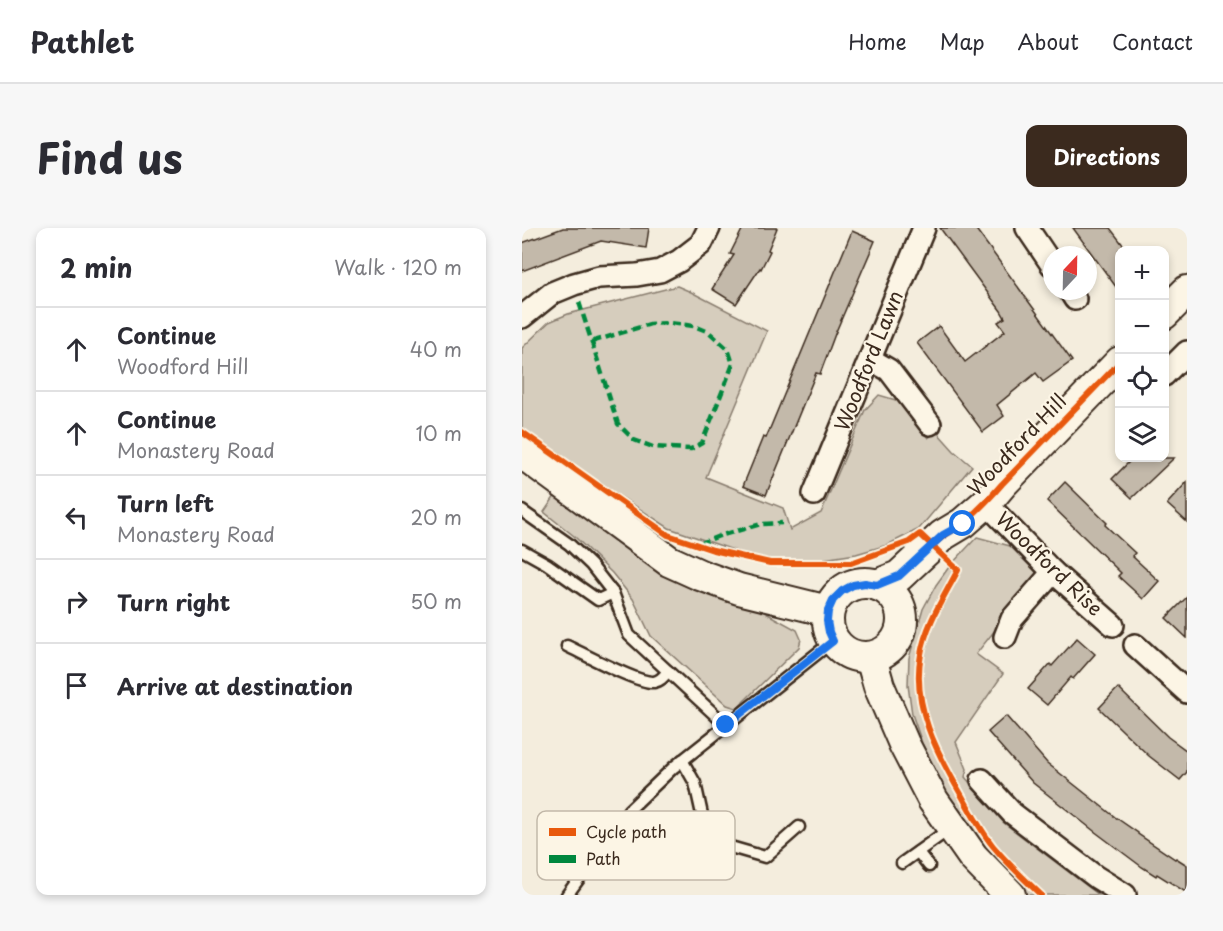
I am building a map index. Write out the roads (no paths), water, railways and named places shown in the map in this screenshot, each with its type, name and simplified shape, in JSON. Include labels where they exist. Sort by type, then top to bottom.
[{"type":"street","points":[[523,313],[552,293],[574,284],[599,277],[660,271],[679,261],[701,244],[709,228]]},
{"type":"street","name":"Woodford Lawn","points":[[814,494],[924,228]]},
{"type":"street","points":[[1027,228],[1043,252]]},
{"type":"street","points":[[1169,309],[1187,291]]},
{"type":"street","points":[[1169,370],[1187,352]]},
{"type":"street","points":[[870,359],[889,370],[930,424]]},
{"type":"street","name":"Woodford Hill","points":[[877,585],[899,576],[943,535],[963,524],[986,503],[1115,366]]},
{"type":"street","points":[[522,453],[669,561],[739,590],[828,611]]},
{"type":"street","name":"Woodford Rise","points":[[986,503],[1053,572],[1113,625]]},
{"type":"street","name":"Woodford Hill","points":[[902,611],[914,588],[955,545],[963,524]]},
{"type":"street","points":[[1005,637],[1012,619],[1053,572]]},
{"type":"street","points":[[865,583],[877,585],[897,600],[902,611],[903,624],[900,636],[883,654],[871,658],[850,655],[833,641],[827,621],[828,611],[833,600],[847,588],[865,583]]},
{"type":"street","points":[[1135,645],[1187,692]]},
{"type":"street","points":[[871,658],[879,687],[904,744],[933,800],[973,857],[1010,895]]},
{"type":"street","points":[[982,780],[1012,813],[1125,895]]},
{"type":"lane","points":[[522,511],[568,544],[591,565],[613,593],[629,635],[726,725]]},
{"type":"lane","points":[[522,550],[547,564],[598,600],[613,593]]},
{"type":"lane","points":[[628,811],[682,760],[833,641]]},
{"type":"lane","points":[[567,646],[638,680],[660,681],[668,671]]},
{"type":"lane","points":[[682,760],[695,783],[701,811]]},
{"type":"lane","points":[[735,848],[765,857],[799,827]]},
{"type":"lane","points":[[902,863],[952,827]]},
{"type":"lane","points":[[918,852],[929,866]]},
{"type":"lane","points":[[567,895],[578,880]]}]
